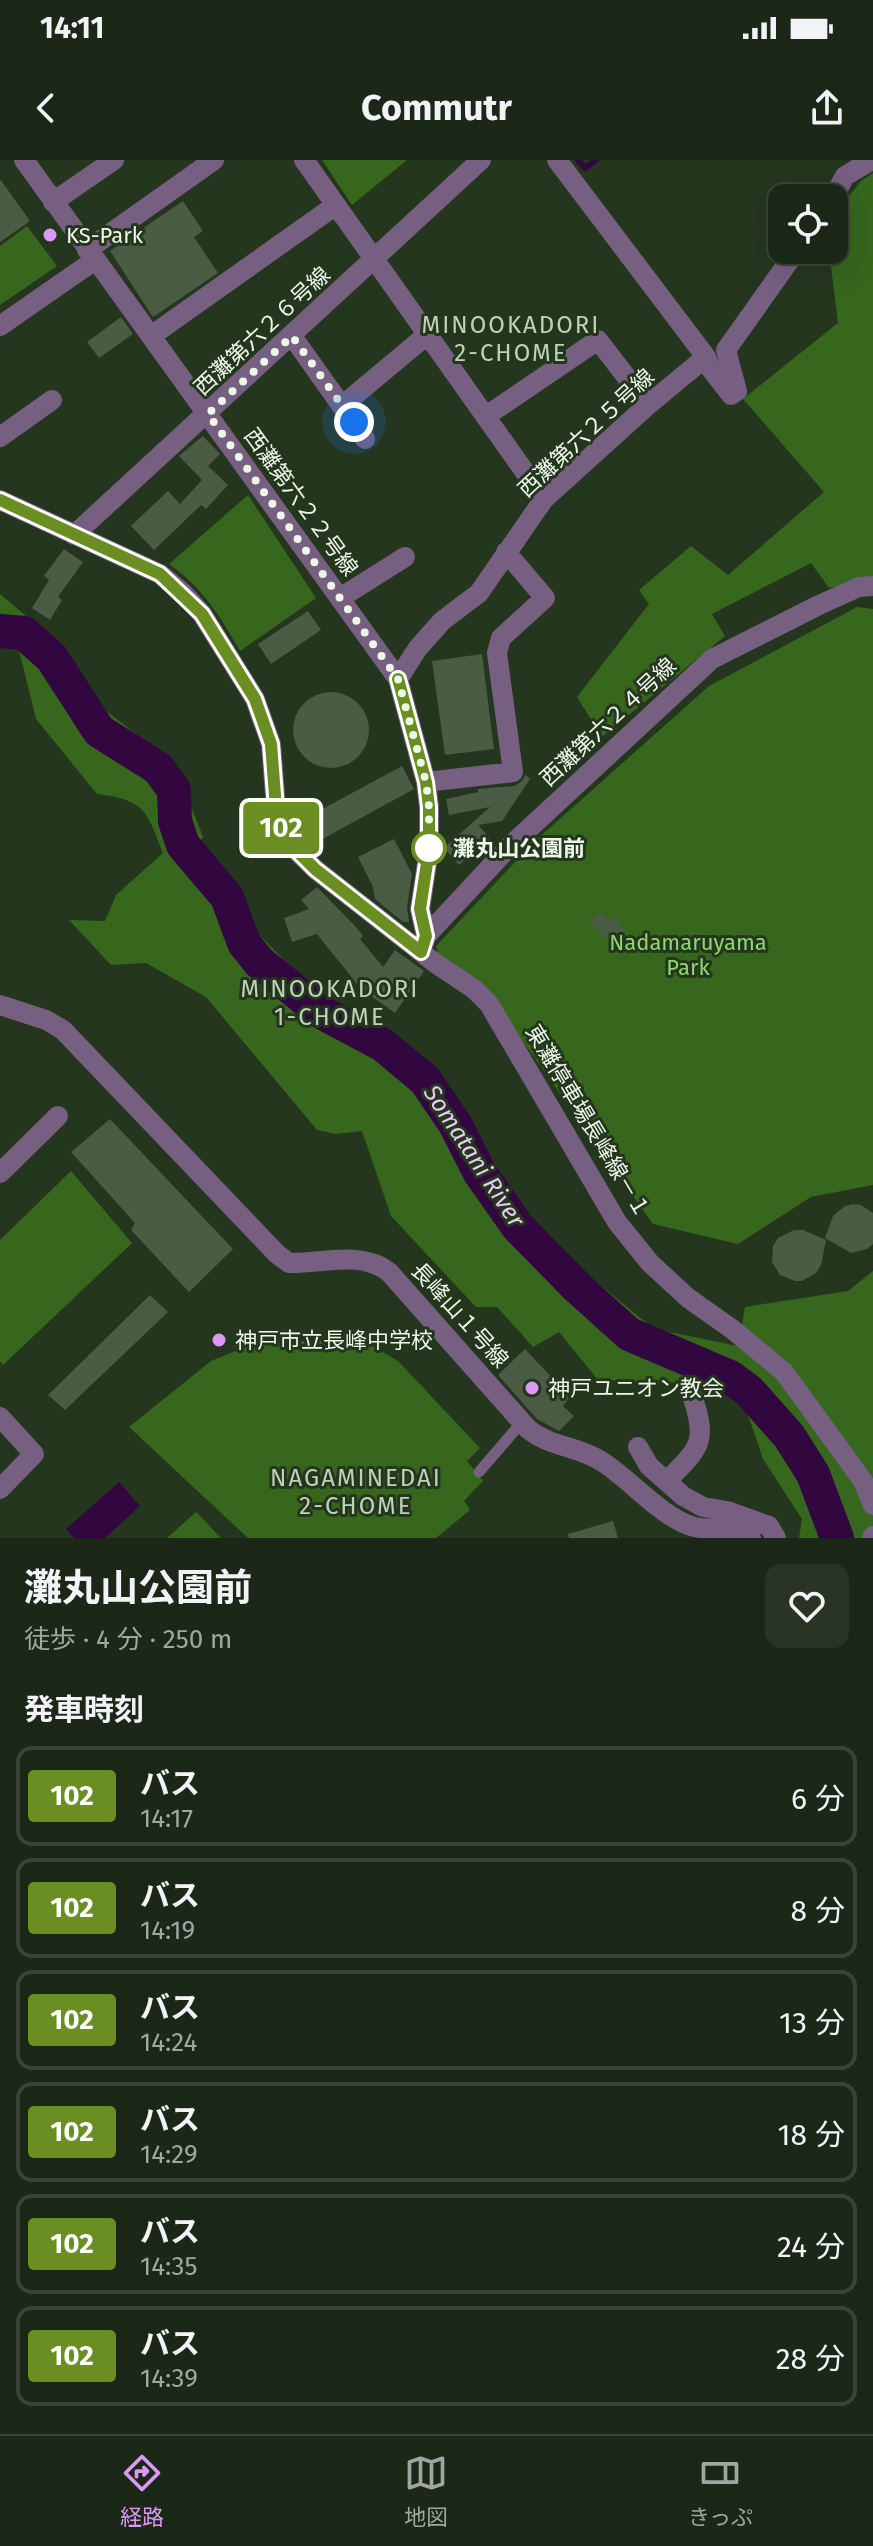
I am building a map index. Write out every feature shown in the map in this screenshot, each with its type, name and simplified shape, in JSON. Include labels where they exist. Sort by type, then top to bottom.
[{"type":"street","name":"西灘第六２２号線","points":[[24,160],[398,679]]},
{"type":"street","points":[[53,202],[114,160]]},
{"type":"street","points":[[0,326],[214,160]]},
{"type":"street","points":[[304,160],[544,499]]},
{"type":"street","name":"西灘第六２６号線","points":[[74,535],[481,160]]},
{"type":"street","points":[[557,160],[706,357],[711,369],[731,395],[737,391],[726,350],[787,264]]},
{"type":"street","points":[[842,168],[872,160]]},
{"type":"street","points":[[151,336],[336,205]]},
{"type":"street","points":[[343,405],[428,334]]},
{"type":"street","points":[[292,336],[365,439]]},
{"type":"street","points":[[486,416],[598,340],[648,405]]},
{"type":"street","name":"西灘第六２５号線","points":[[398,679],[418,648],[442,621],[479,593],[544,499],[706,357]]},
{"type":"street","points":[[0,437],[52,400]]},
{"type":"street","points":[[0,500],[160,574],[202,614],[255,699],[271,744],[277,821],[288,842],[315,869],[424,944]]},
{"type":"street","points":[[426,782],[513,772],[497,653],[501,638],[545,598],[506,552]]},
{"type":"street","points":[[340,598],[405,557]]},
{"type":"street","name":"西灘第六２４号線","points":[[424,944],[508,848],[712,659],[819,605],[859,587],[873,586]]},
{"type":"street","points":[[398,679],[426,782],[429,807],[429,850],[420,909],[424,944]]},
{"type":"street","name":"東灘停車場長峰線－１","points":[[424,944],[489,1004],[617,1222],[650,1263],[688,1298],[784,1372],[863,1481],[873,1505]]},
{"type":"street","name":"長峰山１号線","points":[[0,1005],[46,1020],[63,1030],[289,1263],[357,1259],[379,1264],[541,1440],[600,1460],[682,1522],[694,1527],[724,1527],[751,1538]]},
{"type":"street","points":[[0,1173],[58,1116]]},
{"type":"street","points":[[667,1481],[699,1444],[700,1421],[692,1395]]},
{"type":"street","points":[[0,1417],[34,1454],[0,1489]]},
{"type":"street","points":[[638,1447],[649,1466],[683,1496],[703,1507],[727,1511],[769,1526],[776,1538]]},
{"type":"lane","points":[[479,1472],[522,1422]]},
{"type":"green space","points":[[322,160],[407,160],[352,205]]},
{"type":"green space","points":[[873,173],[873,579],[829,588],[811,563],[712,614],[725,636],[602,737],[577,697],[649,604],[639,590],[691,546],[728,575],[824,492],[743,399],[838,323],[831,264],[848,264],[848,197],[861,181]]},
{"type":"green space","points":[[27,226],[57,266],[0,305],[0,246]]},
{"type":"green space","points":[[248,495],[316,598],[240,651],[209,603],[191,582],[169,564]]},
{"type":"green space","points":[[0,594],[66,650],[99,705],[175,765],[203,837],[187,864],[206,889],[213,887],[311,988],[395,1040],[424,1064],[515,1210],[654,1329],[738,1346],[745,1307],[848,1291],[873,1271],[873,1538],[799,1538],[802,1519],[763,1459],[734,1374],[683,1383],[598,1380],[559,1332],[533,1347],[497,1307],[476,1307],[391,1216],[362,1131],[336,1134],[317,1130],[206,997],[146,963],[111,965],[69,920],[105,921],[116,895],[163,853],[153,827],[142,810],[125,800],[97,794],[36,719],[17,642],[0,621]]},
{"type":"green space","name":"Nadamaruyama Park","points":[[857,607],[873,609],[873,1185],[811,1197],[738,1244],[653,1224],[502,1012],[438,955],[436,946],[535,841],[709,686]]},
{"type":"green space","points":[[71,1171],[132,1243],[3,1365],[0,1361],[0,1240]]},
{"type":"green space","points":[[359,1338],[398,1361],[480,1448],[467,1461],[483,1481],[464,1501],[470,1510],[436,1538],[248,1538],[129,1427],[211,1361],[253,1344]]},
{"type":"green space","points":[[196,1512],[221,1538],[167,1538]]},
{"type":"shaded area","points":[[119,1482],[140,1506],[105,1538],[74,1538],[66,1529]]},
{"type":"building","points":[[0,179],[30,221],[0,242]]},
{"type":"building","points":[[183,201],[203,231],[194,237],[218,273],[153,317],[110,251]]},
{"type":"building","points":[[121,317],[133,334],[99,358],[87,342]]},
{"type":"building","points":[[203,436],[220,454],[208,466],[228,485],[206,509],[201,505],[154,550],[131,526],[168,491],[180,504],[202,480],[179,456]]},
{"type":"building","points":[[64,549],[83,562],[58,597],[62,600],[50,620],[32,608],[49,580],[44,576]]},
{"type":"building","points":[[308,611],[321,630],[271,664],[258,644]]},
{"type":"building","points":[[482,654],[494,749],[445,755],[432,661]]},
{"type":"building","points":[[331,692],[345,695],[358,703],[366,716],[369,730],[366,744],[358,757],[345,765],[331,768],[317,765],[304,757],[296,744],[293,730],[296,716],[304,703],[317,695]]},
{"type":"building","points":[[402,766],[414,789],[317,842],[304,819]]},
{"type":"building","points":[[526,775],[530,779],[502,821],[478,825],[490,838],[459,865],[444,848],[490,807],[449,815],[446,799],[478,792],[478,789],[514,786]]},
{"type":"building","points":[[394,839],[412,874],[407,907],[409,922],[403,922],[375,899],[373,887],[358,857]]},
{"type":"building","points":[[317,887],[355,926],[363,936],[360,939],[383,967],[395,950],[424,971],[395,1013],[361,989],[317,934],[292,942],[284,918],[309,909],[301,900]]},
{"type":"building","points":[[600,912],[609,920],[613,916],[626,933],[613,946],[589,923]]},
{"type":"building","points":[[110,1119],[233,1249],[189,1292],[131,1230],[135,1223],[71,1152]]},
{"type":"building","points":[[853,1204],[873,1213],[873,1244],[851,1253],[825,1238],[833,1216],[845,1206]]},
{"type":"building","points":[[794,1230],[803,1230],[826,1240],[821,1265],[816,1273],[802,1281],[780,1275],[772,1262],[773,1246],[778,1238]]},
{"type":"building","points":[[150,1295],[168,1312],[65,1410],[48,1395]]},
{"type":"building","name":"神戸ユニオン教会","points":[[525,1349],[570,1397],[563,1406],[574,1416],[559,1431],[537,1419],[498,1375]]},
{"type":"building","points":[[613,1521],[618,1538],[569,1538],[568,1534]]},
{"type":"waterway","points":[[578,160],[585,168],[596,160]]},
{"type":"waterway","name":"Somatani River","points":[[0,631],[24,633],[52,658],[99,731],[158,768],[174,790],[175,821],[183,845],[227,897],[244,943],[259,962],[321,1012],[383,1045],[425,1080],[455,1124],[480,1173],[518,1227],[578,1288],[629,1334],[730,1377],[749,1391],[789,1436],[813,1474],[837,1538]]},
{"type":"bus line","name":"102","points":[[0,500],[160,574],[183,593],[202,614],[255,699],[271,744],[277,821],[288,842],[315,869],[421,952],[426,936],[420,909],[429,850],[429,807],[426,782],[398,679]]},
{"type":"place","name":"KS-Park","points":[[50,235]]},
{"type":"place","name":"灘丸山公園前","points":[[429,848]]},
{"type":"place","name":"神戸市立長峰中学校","points":[[219,1340]]},
{"type":"place","name":"神戸ユニオン教会","points":[[532,1388]]},
{"type":"district","name":"MINOOKADORI 2-CHOME","points":[[511,339]]},
{"type":"district","name":"MINOOKADORI 1-CHOME","points":[[330,1003]]},
{"type":"district","name":"NAGAMINEDAI 2-CHOME","points":[[356,1492]]},
{"type":"route","points":[[354,422],[292,336],[208,414],[398,679],[426,782],[429,848]]}]
